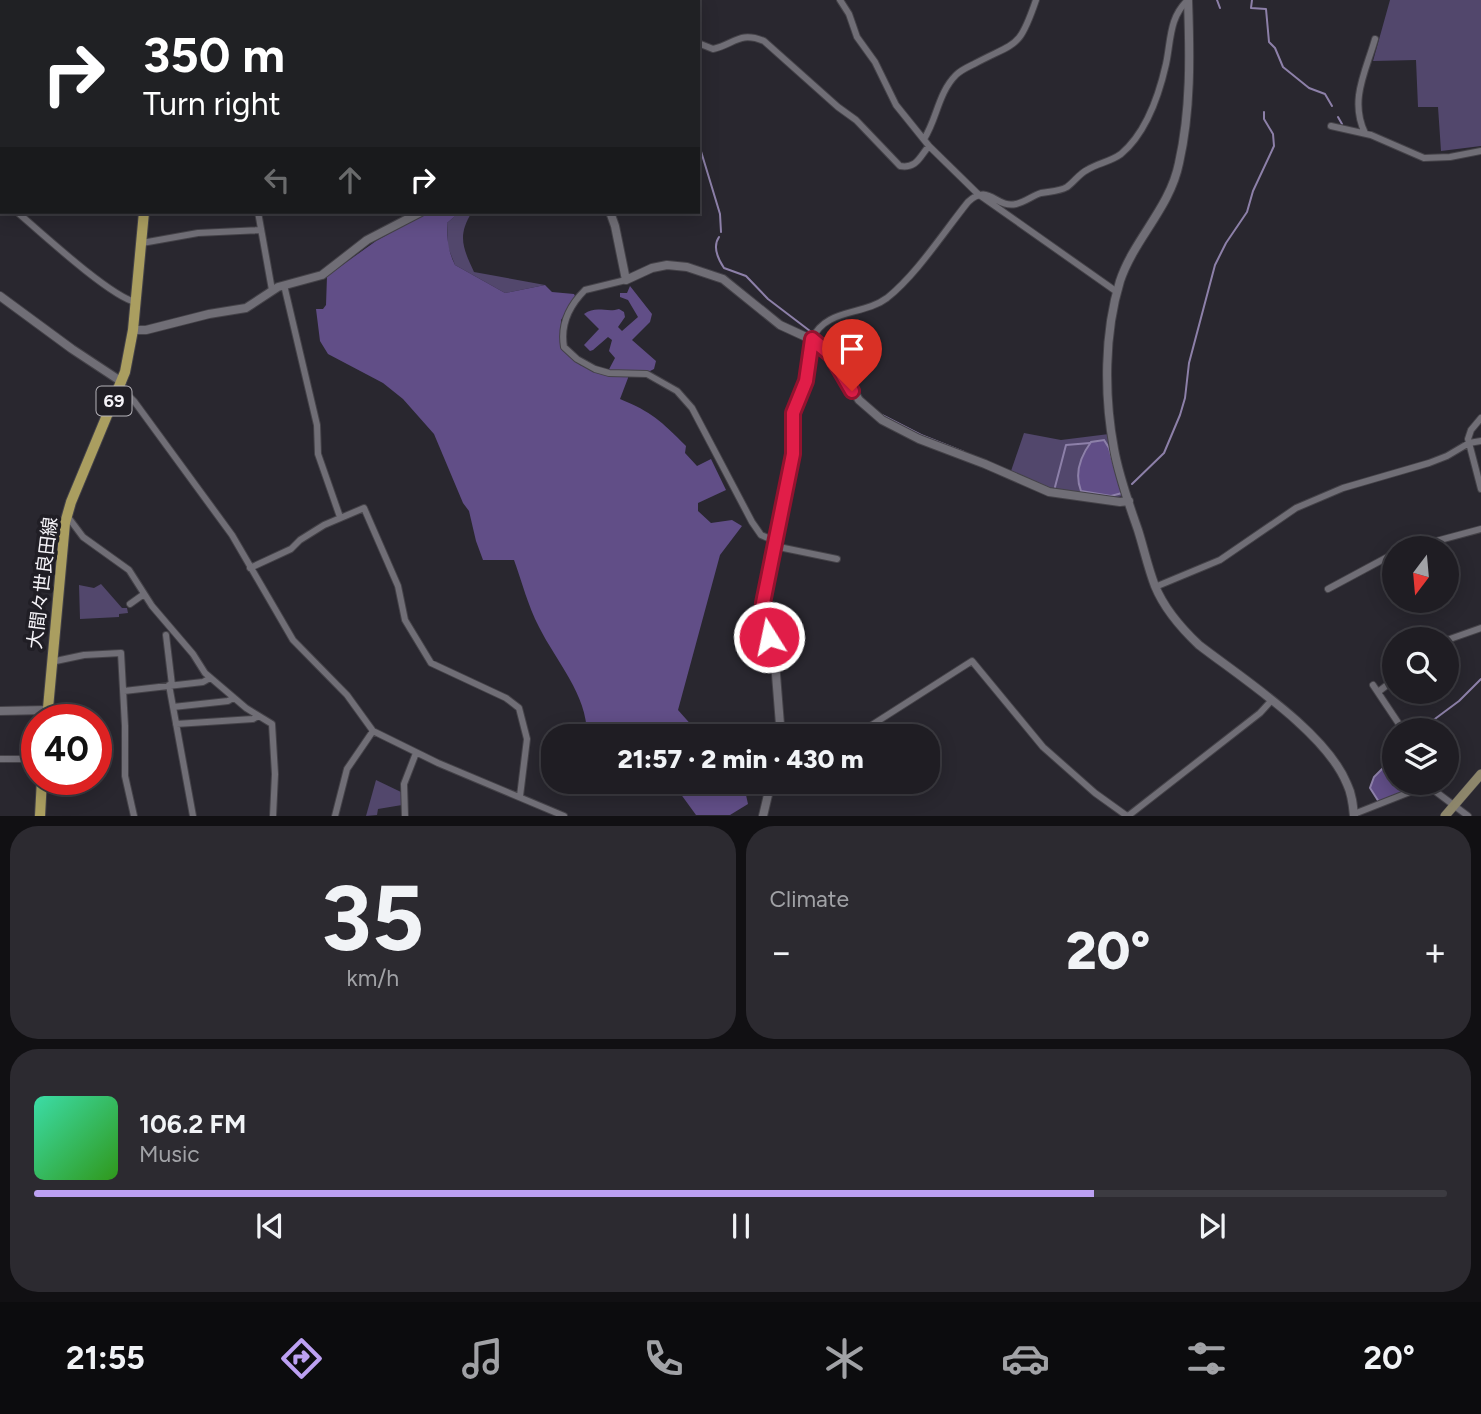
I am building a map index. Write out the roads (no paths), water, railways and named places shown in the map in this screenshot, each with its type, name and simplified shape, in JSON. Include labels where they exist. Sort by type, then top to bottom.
[{"type":"main road","name":"大間々世良田線","points":[[48,704],[66,515],[121,384],[133,330],[144,214]]},
{"type":"main road","points":[[1445,816],[1481,774]]},
{"type":"main road","points":[[40,816],[41,795]]},
{"type":"street","points":[[839,0],[849,14],[857,37],[875,62],[896,105],[929,146],[978,194],[1117,292]]},
{"type":"street","points":[[924,139],[938,102],[954,77],[960,71],[1017,42],[1023,34],[1035,0]]},
{"type":"street","points":[[781,724],[775,662],[763,603],[793,454],[793,413],[806,381],[812,339],[818,329],[829,321],[886,298],[910,274],[968,202],[978,194],[985,194],[1010,205],[1018,204],[1042,193],[1064,188],[1085,171],[1122,153],[1140,131],[1152,107],[1166,65],[1178,10],[1188,0]]},
{"type":"street","points":[[1188,0],[1191,72],[1180,163],[1173,186],[1126,266],[1117,292],[1107,357],[1114,452],[1155,587],[1187,634],[1301,725],[1329,756],[1348,785],[1354,815],[1403,795]]},
{"type":"street","points":[[700,44],[713,48],[741,37],[764,41],[856,120],[900,166],[909,167],[916,163],[929,146]]},
{"type":"street","points":[[1365,133],[1361,123],[1359,88],[1375,39]]},
{"type":"street","points":[[1331,126],[1365,133],[1424,158],[1481,151]]},
{"type":"street","points":[[19,214],[103,284],[136,302]]},
{"type":"street","points":[[258,214],[272,290]]},
{"type":"street","points":[[133,330],[146,330],[209,314],[241,310],[272,290],[321,275],[368,240],[417,214]]},
{"type":"street","points":[[611,214],[626,280]]},
{"type":"street","points":[[142,243],[198,233],[261,230]]},
{"type":"street","points":[[838,559],[775,544],[764,537],[752,522],[692,408],[677,391],[647,374],[608,373],[595,369],[577,359],[564,347],[564,318],[584,290],[626,280],[652,268],[667,265],[717,276],[736,287],[780,325],[812,339],[831,355],[859,400],[882,420],[919,439],[1049,492],[1120,502],[1129,500]]},
{"type":"street","points":[[284,285],[309,383],[317,425],[318,454],[340,517]]},
{"type":"street","points":[[0,296],[121,384],[208,502],[297,645],[347,695],[373,731],[416,753],[564,816]]},
{"type":"street","points":[[1481,418],[1469,433],[1481,489]]},
{"type":"street","points":[[1155,587],[1220,560],[1296,508],[1348,486],[1437,460],[1469,443],[1481,441]]},
{"type":"street","points":[[250,568],[291,549],[300,540],[340,517],[364,508],[398,586],[405,620],[431,663],[516,704],[523,719],[527,739],[520,796]]},
{"type":"street","points":[[66,515],[83,537],[129,570],[144,594],[210,678],[233,698],[270,723],[273,728],[275,774],[273,816]]},
{"type":"street","points":[[1455,536],[1481,529]]},
{"type":"street","points":[[1328,589],[1382,560]]},
{"type":"street","points":[[130,604],[144,594]]},
{"type":"street","points":[[1459,636],[1481,628]]},
{"type":"street","points":[[166,635],[173,707],[193,816]]},
{"type":"street","points":[[51,662],[84,655],[121,653],[125,776],[134,816]]},
{"type":"street","points":[[873,724],[972,661],[1043,747],[1127,816],[1260,713],[1271,701]]},
{"type":"street","points":[[124,691],[203,682],[210,678]]},
{"type":"street","points":[[1373,685],[1395,718]]},
{"type":"street","points":[[1378,692],[1382,689]]},
{"type":"street","points":[[173,707],[228,701],[233,698]]},
{"type":"street","points":[[0,711],[21,713]]},
{"type":"street","points":[[176,724],[253,719],[258,716]]},
{"type":"street","points":[[335,816],[348,769],[373,731]]},
{"type":"street","points":[[405,816],[404,784],[416,753]]},
{"type":"street","points":[[0,759],[21,759]]},
{"type":"street","points":[[763,816],[768,794]]},
{"type":"street","points":[[1442,795],[1468,816]]},
{"type":"waterway","points":[[1217,0],[1220,8]]},
{"type":"waterway","points":[[1252,0],[1251,8],[1266,9],[1269,42],[1275,48],[1283,67],[1309,88],[1325,94],[1332,106]]},
{"type":"waterway","points":[[1132,484],[1164,453],[1180,415],[1189,363],[1215,265],[1247,212],[1253,191],[1274,146],[1273,134],[1264,119],[1264,112]]},
{"type":"waterway","points":[[1338,117],[1342,124]]},
{"type":"waterway","points":[[700,148],[720,214],[721,232]]},
{"type":"waterway","points":[[719,237],[716,249],[724,268],[746,276],[768,299],[810,331]]},
{"type":"waterway","points":[[819,337],[839,359],[848,375]]},
{"type":"waterway","points":[[880,414],[921,435],[964,452]]},
{"type":"waterway","points":[[1055,487],[1066,445],[1090,443]]},
{"type":"waterway","points":[[1436,718],[1459,701],[1481,679]]}]
